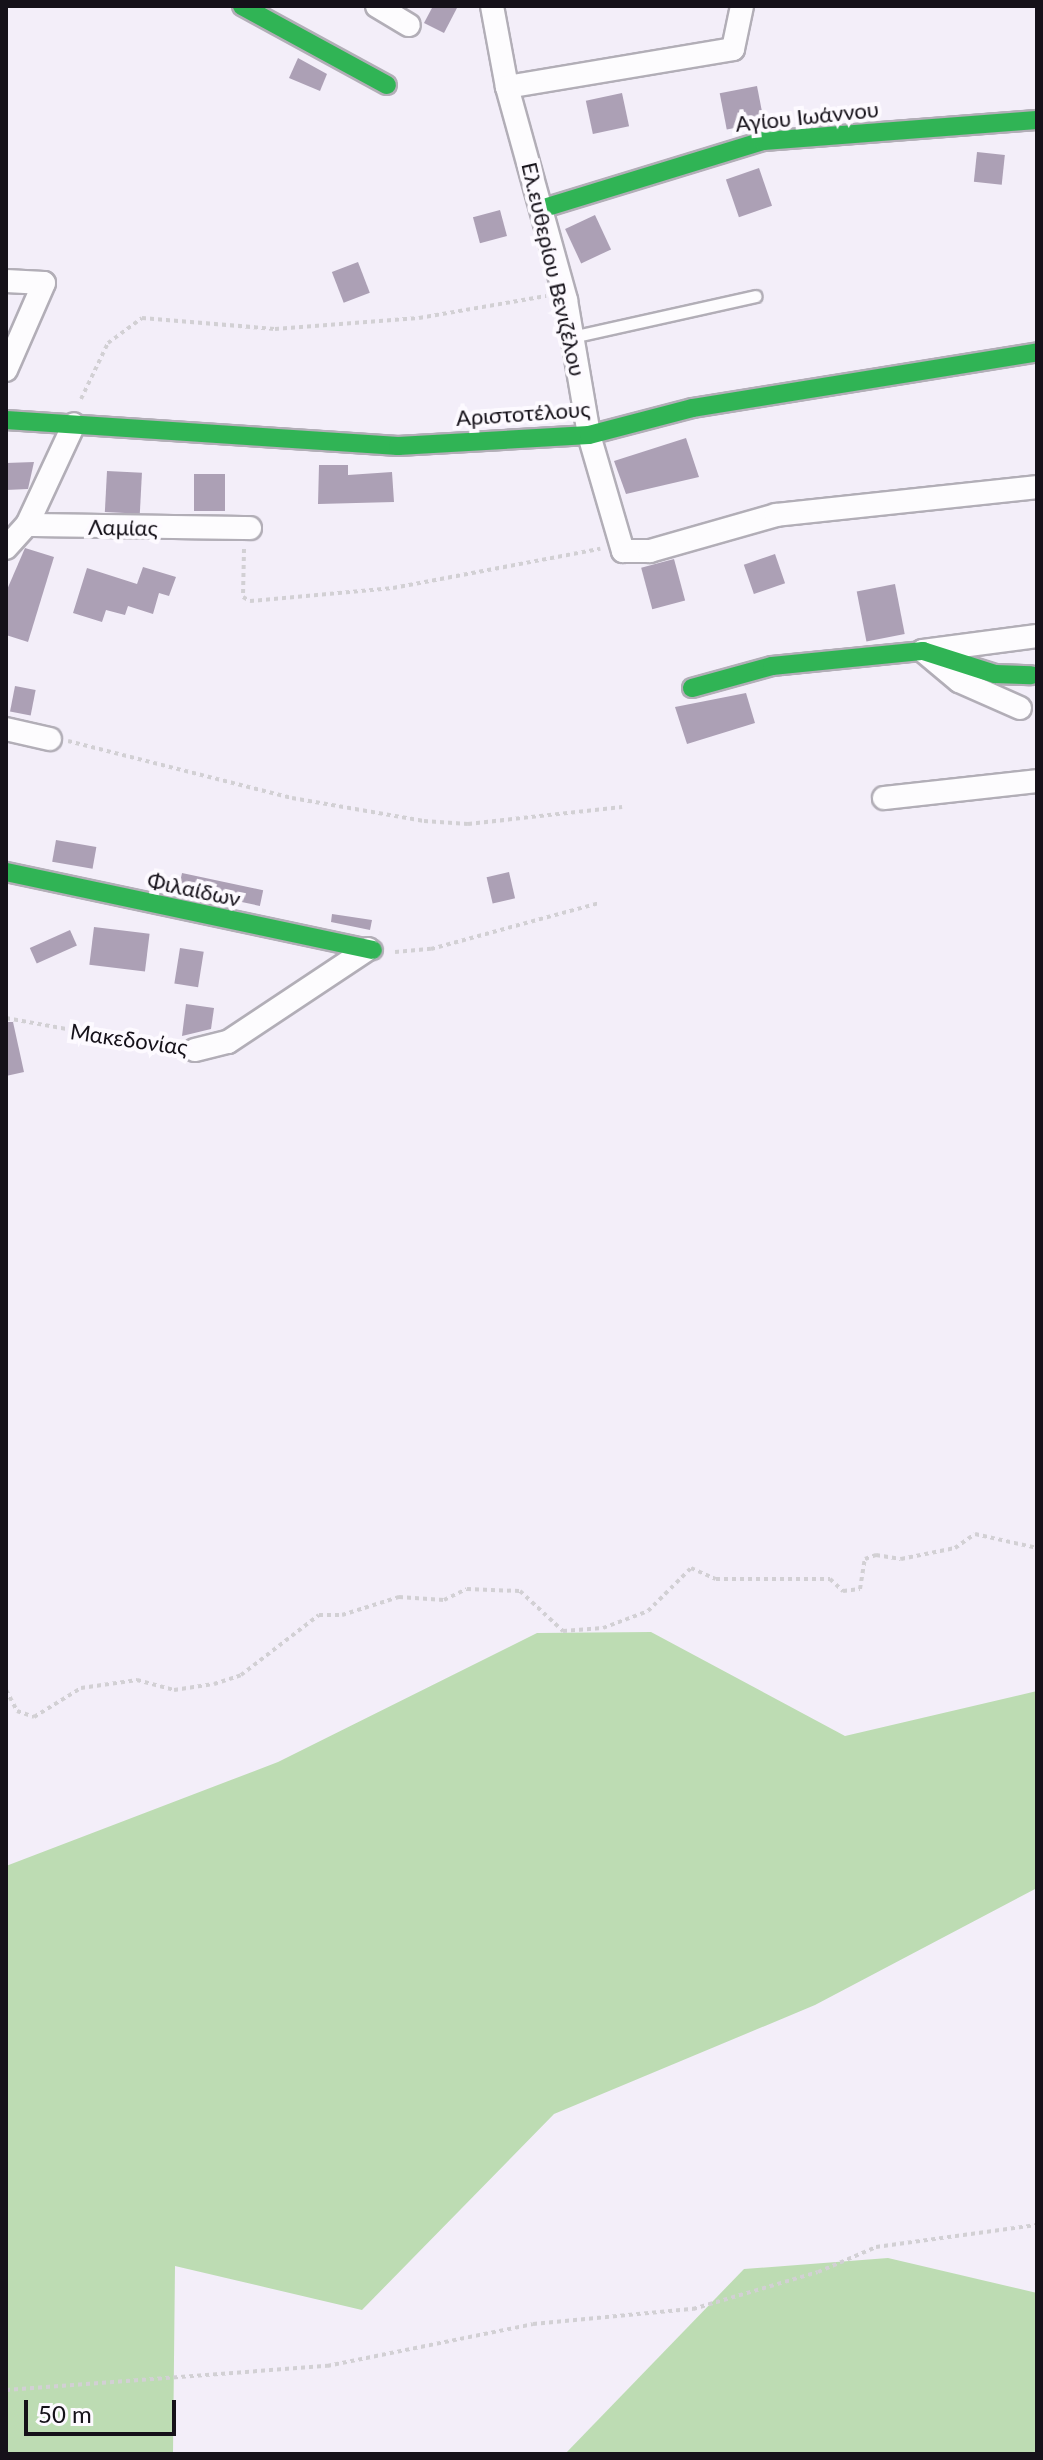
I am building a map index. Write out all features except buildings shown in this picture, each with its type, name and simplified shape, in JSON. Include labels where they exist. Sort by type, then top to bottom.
[{"type":"street","points":[[242,6],[387,85]]},
{"type":"street","points":[[377,6],[409,25]]},
{"type":"street","name":"Ελ.ευθερίου Βενιζέλου","points":[[492,6],[507,87],[544,208],[564,293],[589,435],[618,544]]},
{"type":"street","points":[[507,87],[733,49],[742,6]]},
{"type":"street","name":"Αγίου Ιωάννου","points":[[544,208],[763,141],[1037,120]]},
{"type":"street","points":[[6,281],[44,283],[6,370]]},
{"type":"street","name":"Αριστοτέλους","points":[[6,420],[398,446],[589,435],[693,408],[1037,352]]},
{"type":"street","points":[[6,548],[27,525],[74,424]]},
{"type":"street","points":[[618,544],[631,554],[776,515],[1037,487]]},
{"type":"street","name":"Λαμίας","points":[[27,525],[250,528]]},
{"type":"street","points":[[692,688],[772,666],[1037,636]]},
{"type":"street","points":[[923,651],[995,674],[1031,675]]},
{"type":"street","points":[[923,651],[959,681],[1020,708]]},
{"type":"street","points":[[6,729],[50,739]]},
{"type":"street","points":[[884,798],[1037,781]]},
{"type":"street","name":"Φιλαίδων","points":[[6,872],[371,950]]},
{"type":"street","name":"Μακεδονίας","points":[[195,1050],[228,1042],[371,950]]},
{"type":"lane","points":[[572,337],[755,296]]},
{"type":"path","points":[[74,424],[108,343],[142,318],[275,329],[419,318],[564,293]]},
{"type":"path","points":[[250,528],[242,574],[243,597],[250,601],[393,588],[618,544]]},
{"type":"path","points":[[50,739],[292,798],[424,821],[468,824],[622,807]]},
{"type":"path","points":[[371,950],[431,949],[599,903]]},
{"type":"path","name":"Μακεδονίας","points":[[6,1018],[195,1050]]},
{"type":"path","points":[[6,1690],[17,1711],[34,1717],[81,1688],[137,1680],[174,1690],[214,1684],[241,1675],[319,1615],[342,1615],[399,1597],[444,1600],[467,1589],[520,1591],[563,1631],[648,1611],[691,1568],[716,1579],[830,1579],[843,1591],[860,1589],[865,1559],[876,1555],[901,1559],[955,1548],[975,1534],[1037,1548]]},
{"type":"path","points":[[6,2390],[327,2366],[533,2324],[693,2309],[818,2272],[876,2247],[1037,2225]]},
{"type":"green space","points":[[651,1632],[845,1736],[1037,1691],[1037,1888],[815,2005],[554,2114],[362,2310],[175,2266],[173,2454],[6,2454],[6,1866],[278,1762],[537,1633]]},
{"type":"green space","points":[[888,2258],[1037,2293],[1037,2454],[565,2454],[744,2269]]},
{"type":"traffic: fast","points":[[242,6],[387,85]]},
{"type":"traffic: fast","points":[[544,208],[763,141],[1037,120]]},
{"type":"traffic: fast","points":[[6,420],[398,446],[589,435],[693,408],[1037,352]]},
{"type":"traffic: fast","points":[[692,688],[772,666],[923,651],[995,674],[1031,675]]},
{"type":"traffic: fast","points":[[6,872],[373,950]]}]
